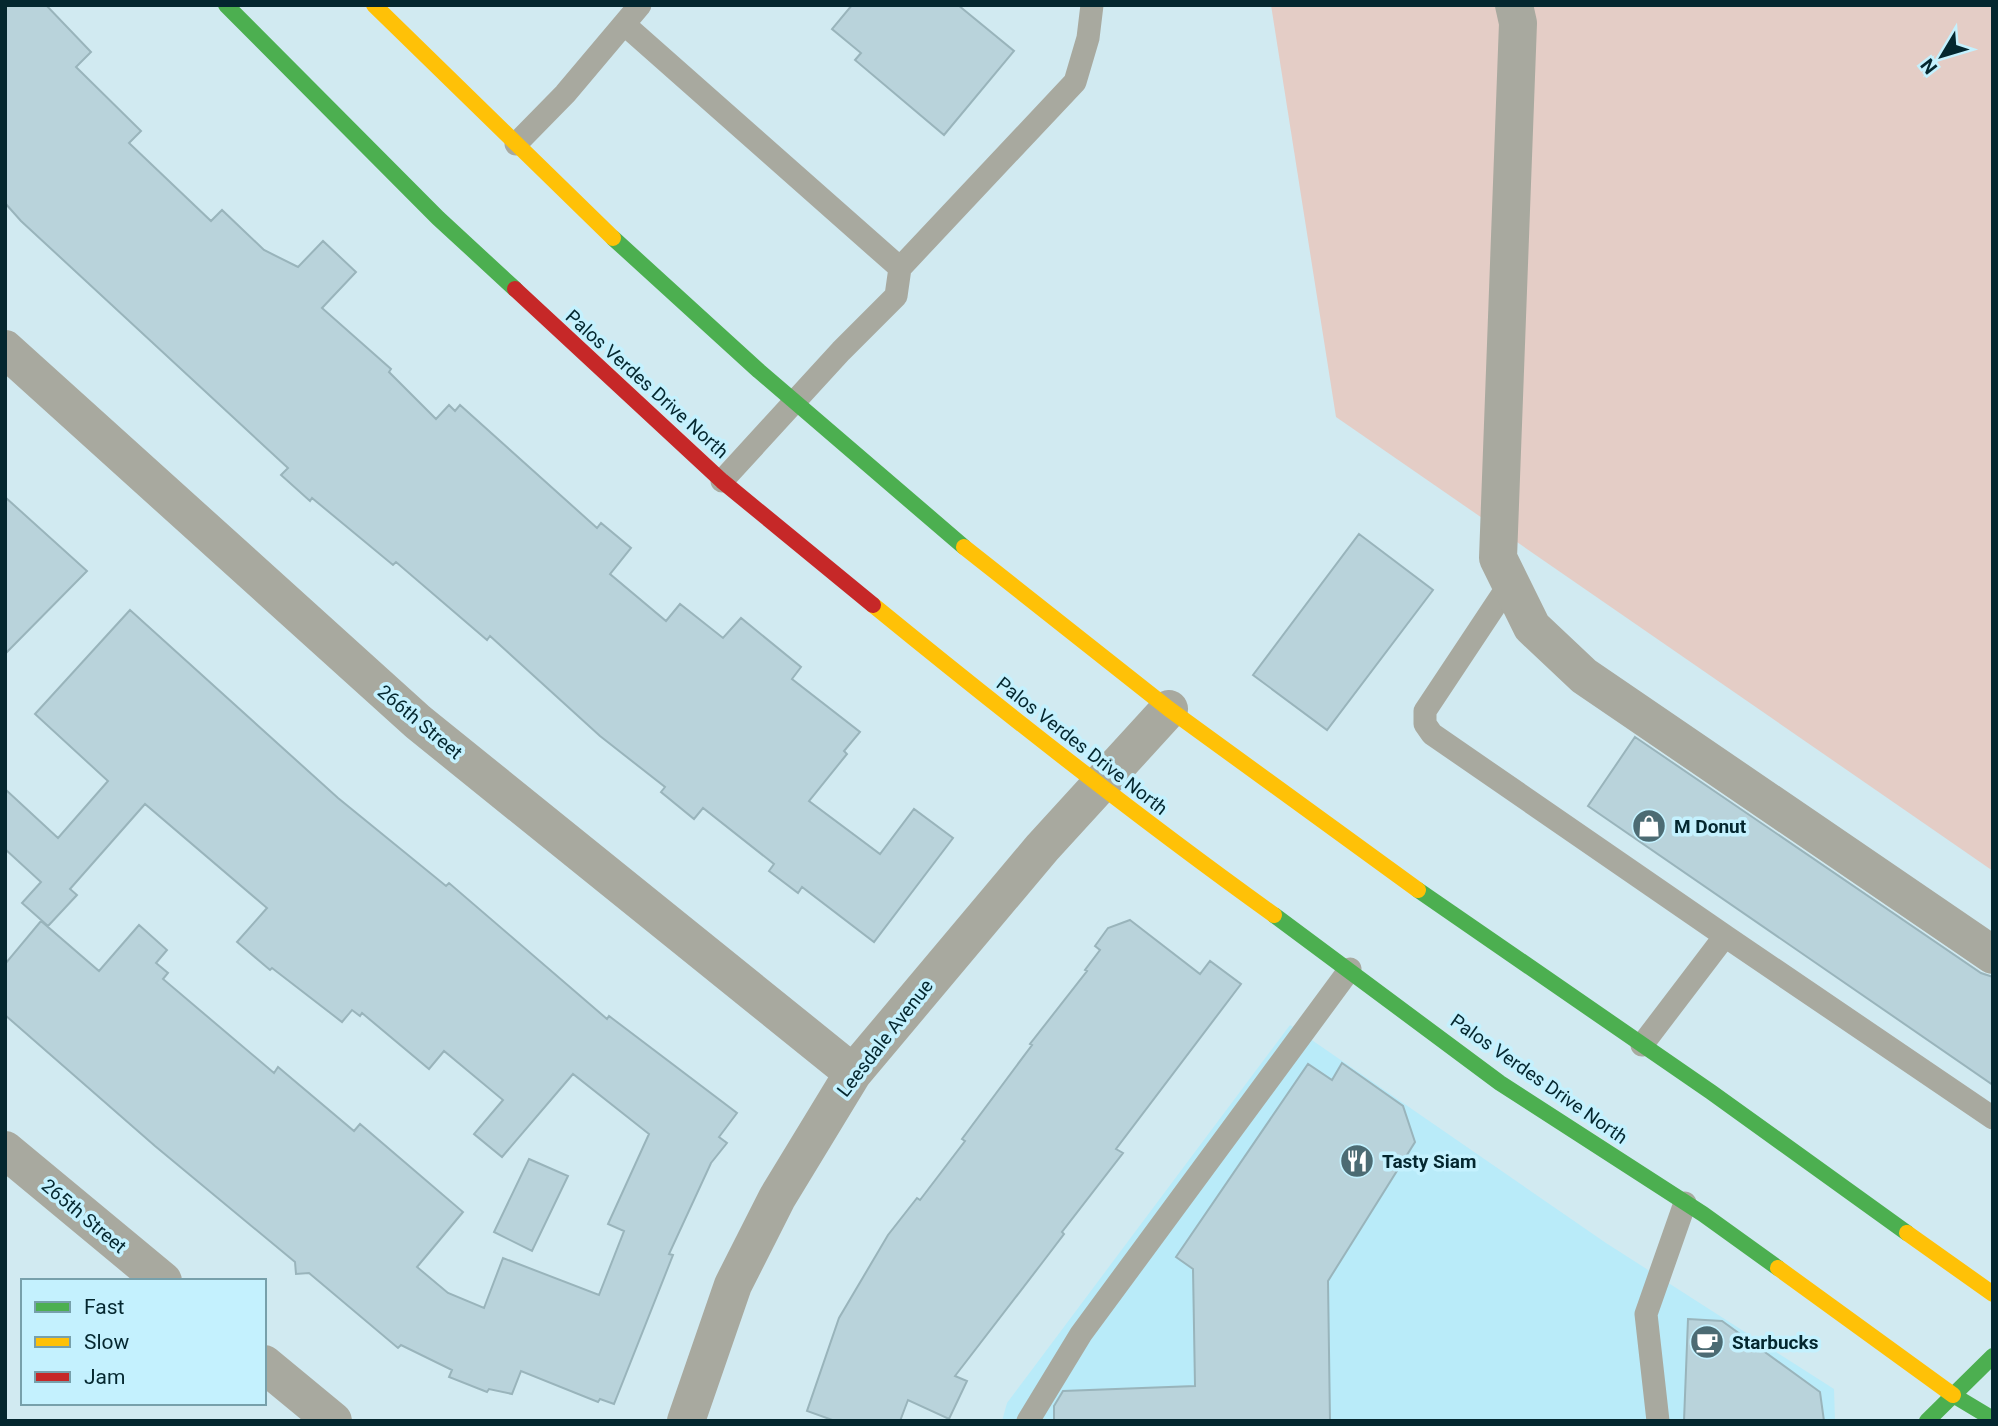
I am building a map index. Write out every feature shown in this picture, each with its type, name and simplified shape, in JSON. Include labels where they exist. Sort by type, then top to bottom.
[{"type":"main road","name":"Palos Verdes Drive North","points":[[226,5],[438,218],[722,481],[1018,724],[1500,1083],[1685,1203],[1953,1395],[1993,1419]]},
{"type":"main road","points":[[374,5],[570,198],[795,402],[951,535],[1169,709],[1415,890],[1642,1045],[1993,1294]]},
{"type":"main road","points":[[1927,1421],[1993,1356]]},
{"type":"street","points":[[1514,5],[1518,23],[1498,558],[1510,583],[1532,626],[1584,676],[1993,955]]},
{"type":"street","name":"266th Street","points":[[5,349],[418,722],[853,1073]]},
{"type":"street","name":"Leesdale Avenue","points":[[686,1421],[733,1285],[777,1198],[853,1073],[1098,785],[1169,709]]},
{"type":"street","name":"265th Street","points":[[5,1150],[161,1279]]},
{"type":"street","points":[[266,1366],[333,1421]]},
{"type":"lane","points":[[516,144],[565,94],[640,5]]},
{"type":"lane","points":[[722,481],[841,351],[896,296],[900,268],[1075,82],[1088,38],[1092,5]]},
{"type":"lane","points":[[624,24],[900,268]]},
{"type":"lane","points":[[1510,583],[1425,711],[1425,724],[1432,734],[1993,1118]]},
{"type":"lane","points":[[1642,1045],[1725,936]]},
{"type":"lane","points":[[1028,1421],[1081,1334],[1350,969]]},
{"type":"lane","points":[[1658,1421],[1646,1314],[1685,1203]]},
{"type":"shaded area","points":[[1271,5],[1993,5],[1993,871],[1336,417]]},
{"type":"shaded area","points":[[1290,1025],[1606,1243],[1834,1389],[1835,1421],[1002,1421],[1007,1403]]},
{"type":"building","points":[[5,5],[46,5],[91,52],[76,67],[141,131],[129,143],[211,221],[222,210],[264,250],[298,267],[323,241],[356,272],[322,308],[391,369],[389,372],[436,419],[449,405],[455,411],[460,405],[597,528],[601,523],[631,548],[610,574],[666,621],[680,604],[723,638],[741,618],[801,667],[792,679],[860,732],[844,751],[847,754],[809,801],[880,854],[914,809],[953,838],[874,942],[802,887],[798,893],[769,871],[774,864],[703,808],[694,819],[661,792],[665,787],[600,736],[490,636],[487,640],[396,562],[393,565],[312,498],[310,501],[281,475],[288,468],[21,221],[5,203]]},
{"type":"building","points":[[852,5],[958,5],[1014,51],[944,135],[855,60],[861,53],[832,29]]},
{"type":"building","points":[[5,497],[87,571],[5,654]]},
{"type":"building","points":[[1359,534],[1433,590],[1327,730],[1253,675]]},
{"type":"building","points":[[130,610],[338,798],[446,886],[449,883],[607,1019],[609,1016],[737,1113],[719,1137],[727,1143],[711,1163],[669,1254],[673,1255],[614,1404],[600,1399],[598,1402],[521,1371],[512,1394],[489,1389],[487,1392],[449,1377],[452,1370],[401,1345],[398,1348],[309,1273],[296,1274],[295,1262],[155,1146],[5,1015],[5,964],[41,921],[99,971],[139,925],[167,950],[156,963],[168,973],[163,979],[274,1073],[278,1067],[354,1131],[360,1124],[463,1212],[417,1267],[448,1293],[484,1308],[503,1258],[599,1295],[624,1231],[608,1224],[649,1134],[573,1074],[502,1157],[474,1134],[503,1100],[444,1051],[429,1069],[362,1013],[360,1016],[352,1010],[342,1022],[272,968],[270,970],[237,942],[267,908],[145,804],[70,889],[77,895],[48,926],[22,903],[41,882],[5,849],[5,789],[58,838],[108,781],[35,714]]},
{"type":"building","points":[[1635,737],[1981,973],[1993,977],[1993,1085],[1588,806]]},
{"type":"building","points":[[1130,920],[1200,974],[1210,961],[1241,984],[1116,1149],[1123,1153],[1062,1232],[1064,1234],[955,1376],[967,1381],[949,1419],[908,1400],[900,1421],[835,1421],[807,1411],[839,1318],[888,1235],[917,1198],[920,1200],[965,1141],[962,1139],[1032,1045],[1030,1044],[1087,971],[1085,970],[1100,950],[1095,946],[1108,928]]},
{"type":"building","points":[[1342,1063],[1403,1106],[1415,1142],[1328,1281],[1330,1421],[1054,1421],[1054,1406],[1063,1391],[1195,1386],[1193,1269],[1176,1257],[1308,1064],[1332,1080]]},
{"type":"building","points":[[529,1159],[568,1176],[532,1251],[494,1232]]},
{"type":"building","points":[[1688,1319],[1722,1321],[1820,1392],[1824,1421],[1684,1421]]},
{"type":"traffic: fast","points":[[226,5],[438,218],[515,289]]},
{"type":"traffic: fast","points":[[613,238],[759,371],[964,547]]},
{"type":"traffic: fast","points":[[1418,890],[1711,1092],[1907,1233]]},
{"type":"traffic: fast","points":[[1274,915],[1500,1083],[1703,1214],[1778,1268]]},
{"type":"traffic: fast","points":[[1927,1421],[1993,1356]]},
{"type":"traffic: fast","points":[[1953,1395],[1993,1419]]},
{"type":"traffic: slow","points":[[374,5],[613,238]]},
{"type":"traffic: slow","points":[[964,547],[1169,709],[1418,890]]},
{"type":"traffic: slow","points":[[873,605],[1071,763],[1274,915]]},
{"type":"traffic: slow","points":[[1907,1233],[1993,1294]]},
{"type":"traffic: slow","points":[[1778,1268],[1953,1395]]},
{"type":"traffic: jam","points":[[515,289],[722,481],[873,605]]},
{"type":"place","name":"M Donut","points":[[1649,826]]},
{"type":"place","name":"Tasty Siam","points":[[1357,1161]]},
{"type":"place","name":"Starbucks","points":[[1707,1342]]}]
